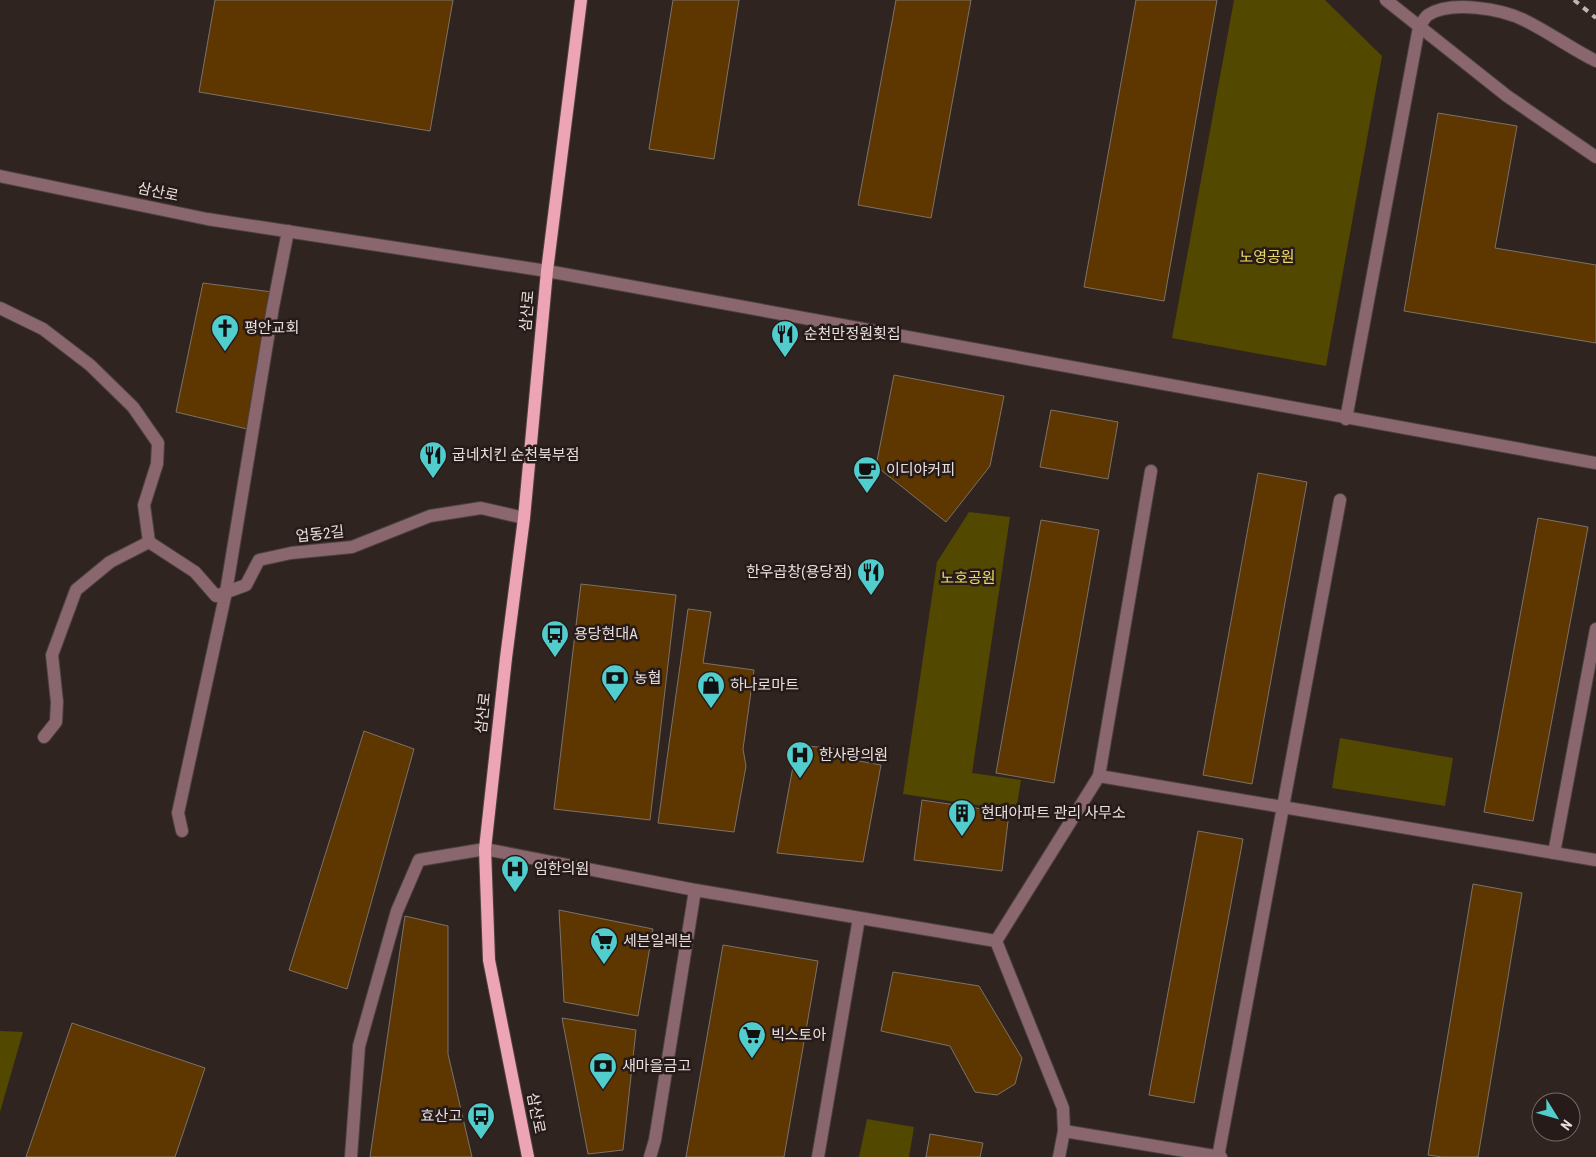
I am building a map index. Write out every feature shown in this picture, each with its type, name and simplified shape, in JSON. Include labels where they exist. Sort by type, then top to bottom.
[{"type":"main road","name":"삼산로","points":[[528,1157],[490,960],[486,849],[506,658],[524,518],[547,271],[581,0]]},
{"type":"street","points":[[1386,0],[1507,96],[1596,157]]},
{"type":"street","points":[[1346,419],[1420,27],[1427,15],[1441,9],[1470,7],[1500,12],[1524,20],[1596,61]]},
{"type":"street","name":"삼산로","points":[[0,176],[207,219],[547,271]]},
{"type":"street","points":[[182,831],[178,813],[226,592],[273,307],[288,231]]},
{"type":"street","points":[[547,271],[1346,419],[1596,463]]},
{"type":"street","points":[[0,308],[43,329],[90,365],[133,407],[158,443],[158,464],[144,505],[149,542],[195,572],[216,596],[226,592]]},
{"type":"street","points":[[996,941],[1099,776],[1151,471]]},
{"type":"street","points":[[1064,1131],[1219,1157],[1340,500]]},
{"type":"street","name":"업동2길","points":[[226,592],[246,584],[259,560],[291,553],[352,547],[430,516],[481,508],[524,518]]},
{"type":"street","points":[[44,737],[56,722],[57,702],[52,655],[76,590],[110,562],[149,542]]},
{"type":"street","points":[[1554,853],[1596,629]]},
{"type":"street","points":[[1099,776],[1596,860]]},
{"type":"street","points":[[351,1157],[359,1046],[398,911],[419,860],[486,849],[695,890],[996,941]]},
{"type":"street","points":[[650,1157],[656,1140],[695,890]]},
{"type":"street","points":[[818,1157],[859,918]]},
{"type":"street","points":[[996,941],[1063,1108],[1064,1131],[1059,1157]]},
{"type":"green space","name":"노영공원","points":[[1234,0],[1325,0],[1382,56],[1326,366],[1172,338]]},
{"type":"green space","name":"노호공원","points":[[969,512],[1010,517],[972,773],[1021,780],[1016,811],[903,794],[937,562]]},
{"type":"green space","points":[[1340,738],[1453,758],[1445,806],[1332,788]]},
{"type":"green space","points":[[0,1031],[23,1032],[0,1112]]},
{"type":"green space","points":[[867,1119],[914,1127],[909,1157],[859,1157]]},
{"type":"building","points":[[215,0],[453,0],[430,131],[199,92]]},
{"type":"building","points":[[673,0],[739,0],[714,159],[649,149]]},
{"type":"building","points":[[896,0],[971,0],[931,218],[858,205]]},
{"type":"building","points":[[1136,0],[1217,0],[1164,301],[1084,287]]},
{"type":"building","points":[[1438,113],[1517,126],[1495,248],[1596,265],[1596,343],[1404,311]]},
{"type":"building","name":"평안교회","points":[[203,283],[272,292],[247,429],[176,412]]},
{"type":"building","points":[[894,375],[1004,396],[990,466],[946,522],[876,466]]},
{"type":"building","points":[[1051,410],[1118,422],[1108,479],[1040,467]]},
{"type":"building","points":[[1258,473],[1307,482],[1252,784],[1203,775]]},
{"type":"building","points":[[1538,518],[1588,527],[1533,821],[1484,812]]},
{"type":"building","points":[[1041,520],[1099,530],[1054,783],[996,773]]},
{"type":"building","name":"농협","points":[[581,584],[676,595],[650,820],[554,809]]},
{"type":"building","name":"하나로마트","points":[[688,609],[711,612],[703,663],[754,670],[743,749],[746,766],[734,832],[658,823]]},
{"type":"building","points":[[364,731],[414,749],[347,989],[289,970]]},
{"type":"building","points":[[797,745],[849,750],[848,759],[881,765],[863,862],[777,853]]},
{"type":"building","name":"현대아파트 관리 사무소","points":[[922,800],[1009,813],[1002,871],[914,860]]},
{"type":"building","points":[[1198,831],[1243,839],[1194,1103],[1149,1095]]},
{"type":"building","points":[[1473,884],[1522,893],[1478,1157],[1442,1157],[1428,1155]]},
{"type":"building","name":"세븐일레븐","points":[[559,910],[653,929],[638,1016],[564,1002]]},
{"type":"building","points":[[405,916],[448,926],[448,1054],[472,1157],[370,1157]]},
{"type":"building","name":"빅스토아","points":[[723,945],[818,961],[784,1157],[686,1157]]},
{"type":"building","points":[[893,972],[979,986],[1022,1058],[1015,1084],[997,1095],[975,1092],[950,1046],[881,1031]]},
{"type":"building","name":"새마을금고","points":[[562,1018],[636,1030],[623,1150],[588,1154]]},
{"type":"building","points":[[72,1023],[205,1068],[175,1157],[26,1157]]},
{"type":"building","points":[[930,1134],[983,1143],[980,1157],[926,1157]]},
{"type":"railway","points":[[1574,0],[1596,18]]},
{"type":"place","name":"평안교회","points":[[225,352]]},
{"type":"place","name":"순천만정원횟집","points":[[785,358]]},
{"type":"place","name":"굽네치킨 순천북부점","points":[[433,479]]},
{"type":"place","name":"이디야커피","points":[[867,494]]},
{"type":"place","name":"한우곱창(용당점)","points":[[871,596]]},
{"type":"place","name":"용당현대A","points":[[555,658]]},
{"type":"place","name":"농협","points":[[615,702]]},
{"type":"place","name":"하나로마트","points":[[711,709]]},
{"type":"place","name":"한사랑의원","points":[[800,779]]},
{"type":"place","name":"현대아파트 관리 사무소","points":[[962,837]]},
{"type":"place","name":"임한의원","points":[[515,893]]},
{"type":"place","name":"세븐일레븐","points":[[604,965]]},
{"type":"place","name":"빅스토아","points":[[752,1059]]},
{"type":"place","name":"새마을금고","points":[[603,1090]]},
{"type":"place","name":"효산고","points":[[481,1140]]}]
